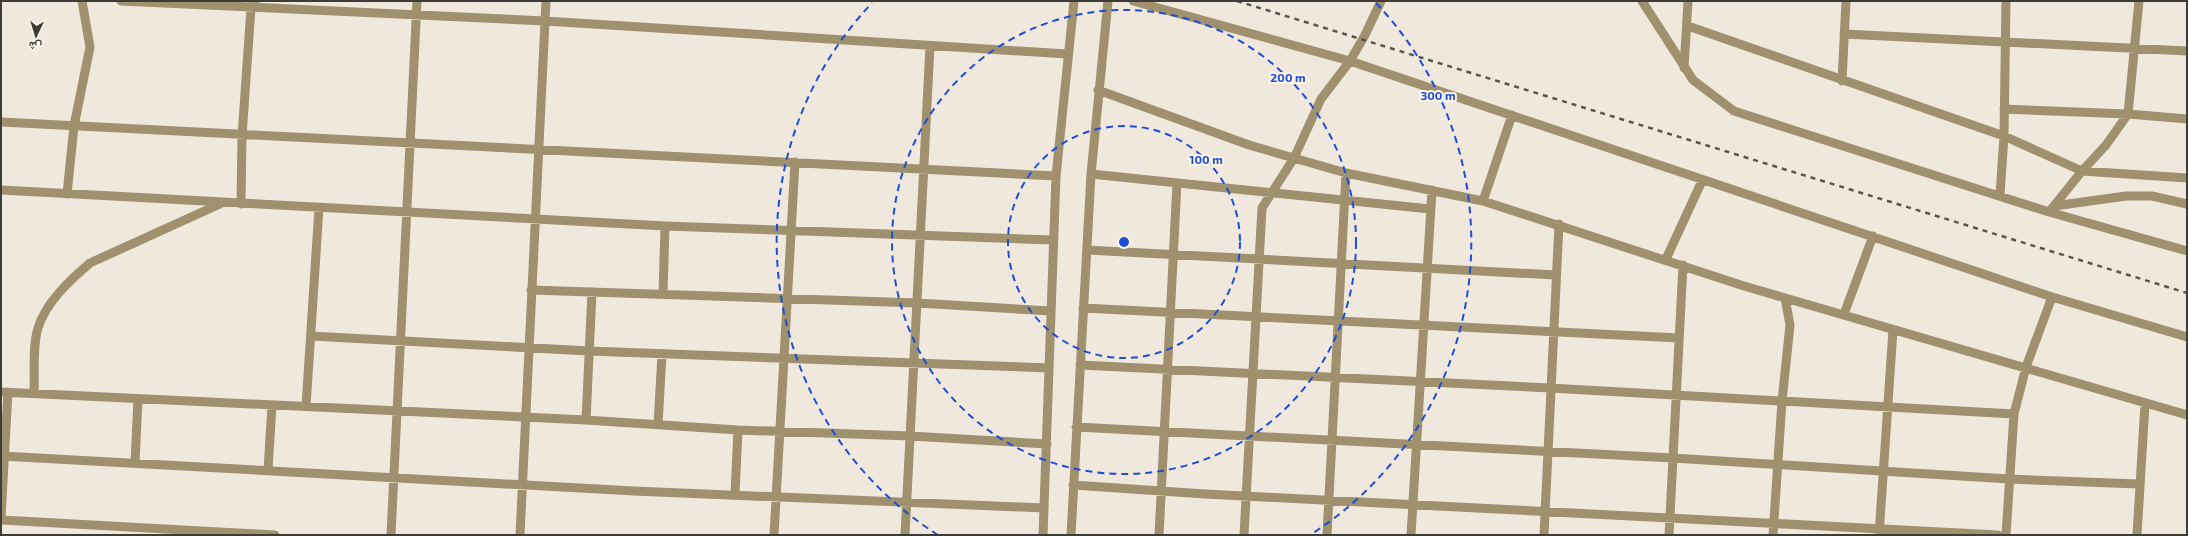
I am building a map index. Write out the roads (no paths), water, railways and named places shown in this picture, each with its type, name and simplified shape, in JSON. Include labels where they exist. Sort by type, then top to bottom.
[{"type":"street","points":[[67,194],[74,126],[90,47],[82,1]]},
{"type":"street","points":[[122,1],[253,4],[1067,54]]},
{"type":"street","points":[[391,535],[396,411],[408,211],[417,1]]},
{"type":"street","points":[[520,535],[534,218],[546,1]]},
{"type":"street","points":[[1043,535],[1056,176],[1067,54],[1074,1]]},
{"type":"street","points":[[1071,535],[1091,174],[1098,90],[1108,1]]},
{"type":"street","points":[[1133,1],[1350,61],[2052,296],[2187,337]]},
{"type":"street","points":[[1244,535],[1254,373],[1260,214],[1262,208],[1294,158],[1321,99],[1350,61],[1365,35],[1381,1]]},
{"type":"street","points":[[1642,1],[1684,68],[1698,86],[1734,111],[2000,195],[2052,209],[2187,251]]},
{"type":"street","points":[[1684,68],[1688,26],[1688,1]]},
{"type":"street","points":[[1842,81],[1846,1]]},
{"type":"street","points":[[2000,195],[2004,136],[2006,1]]},
{"type":"street","points":[[2052,209],[2082,171],[2106,145],[2128,114],[2139,1]]},
{"type":"street","points":[[241,204],[242,136],[253,4]]},
{"type":"street","points":[[1688,26],[1842,81],[2004,136],[2082,171],[2187,178]]},
{"type":"street","points":[[1844,34],[2187,51]]},
{"type":"street","points":[[905,535],[908,502],[930,46]]},
{"type":"street","points":[[1098,90],[1249,145],[1346,173],[1391,184],[1432,190],[1484,201],[1785,298],[2187,415]]},
{"type":"street","points":[[2004,110],[2128,114],[2187,119]]},
{"type":"street","points":[[1484,201],[1512,115]]},
{"type":"street","points":[[1,122],[242,136],[925,168],[1056,176]]},
{"type":"street","points":[[774,535],[795,162]]},
{"type":"street","points":[[1327,535],[1346,173]]},
{"type":"street","points":[[1091,174],[1430,209]]},
{"type":"street","points":[[1666,259],[1702,180]]},
{"type":"street","points":[[1160,535],[1176,183]]},
{"type":"street","points":[[1,190],[665,226],[792,232],[920,234],[1053,240]]},
{"type":"street","points":[[1411,535],[1432,190]]},
{"type":"street","points":[[2052,209],[2126,196],[2152,196],[2187,204]]},
{"type":"street","points":[[34,393],[38,329],[44,314],[76,275],[90,263],[223,203]]},
{"type":"street","points":[[306,406],[319,208]]},
{"type":"street","points":[[1544,535],[1559,224]]},
{"type":"street","points":[[663,294],[665,226]]},
{"type":"street","points":[[1844,314],[1873,236]]},
{"type":"street","points":[[1087,250],[1556,275]]},
{"type":"street","points":[[1670,535],[1683,265]]},
{"type":"street","points":[[531,290],[917,303],[1051,311]]},
{"type":"street","points":[[586,420],[592,292]]},
{"type":"street","points":[[2006,535],[2014,414],[2026,367],[2052,296]]},
{"type":"street","points":[[1773,535],[1782,401],[1790,326],[1785,298]]},
{"type":"street","points":[[1083,308],[1171,314],[1679,338]]},
{"type":"street","points":[[1879,532],[1886,407],[1893,330]]},
{"type":"street","points":[[311,336],[589,351],[1049,368]]},
{"type":"street","points":[[658,425],[662,354]]},
{"type":"street","points":[[1080,365],[1254,373],[1335,379],[1550,388],[2014,414]]},
{"type":"street","points":[[1,517],[5,392],[586,420],[738,430],[910,436],[1047,444]]},
{"type":"street","points":[[135,463],[138,399]]},
{"type":"street","points":[[2137,535],[2145,404]]},
{"type":"street","points":[[268,470],[272,405]]},
{"type":"street","points":[[1076,427],[1416,446],[1673,458],[2009,479],[2140,484]]},
{"type":"street","points":[[735,494],[738,430]]},
{"type":"street","points":[[3,456],[634,490],[777,495],[1044,508]]},
{"type":"street","points":[[1073,485],[1246,496],[1773,523],[1879,532],[1998,535]]},
{"type":"street","points":[[1,520],[156,532],[275,535]]},
{"type":"railway","points":[[1237,1],[2187,293]]}]
